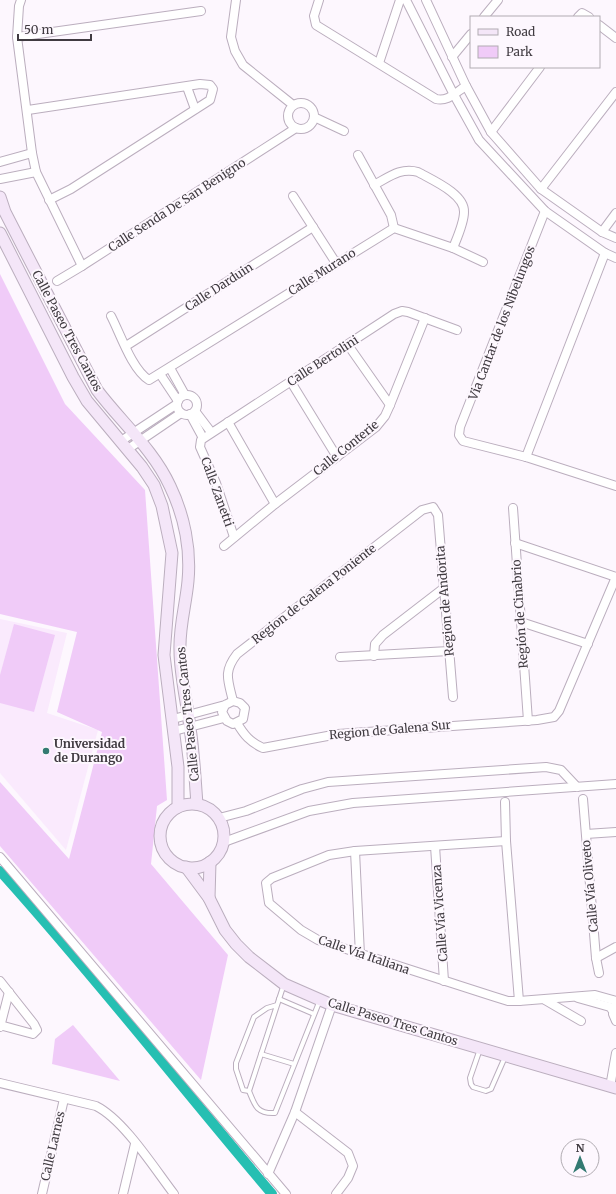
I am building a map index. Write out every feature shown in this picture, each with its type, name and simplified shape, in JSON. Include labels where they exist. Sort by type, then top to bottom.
[{"type":"street","points":[[21,0],[19,6],[18,37],[32,152],[36,172],[82,266]]},
{"type":"street","points":[[236,0],[231,37],[235,51],[243,65],[293,105],[304,104],[309,106],[314,117],[344,131]]},
{"type":"street","points":[[319,0],[314,16],[316,24],[436,99],[448,99],[453,93],[466,86]]},
{"type":"street","points":[[379,63],[400,0]]},
{"type":"street","points":[[406,0],[453,93],[479,140],[546,211],[604,253],[616,258]]},
{"type":"street","points":[[426,0],[466,86],[491,132],[541,189],[602,232],[616,238]]},
{"type":"street","points":[[485,16],[498,0]]},
{"type":"street","points":[[18,37],[201,11]]},
{"type":"street","points":[[579,16],[582,13],[587,16]]},
{"type":"street","points":[[600,26],[616,38]]},
{"type":"street","points":[[452,57],[470,35]]},
{"type":"street","points":[[491,132],[539,68]]},
{"type":"street","points":[[28,110],[206,84],[210,85],[213,89],[210,100],[71,189],[49,200]]},
{"type":"street","points":[[187,87],[195,109]]},
{"type":"street","points":[[541,189],[616,92]]},
{"type":"street","points":[[293,105],[288,115],[292,125],[296,128],[302,129],[308,127],[314,117]]},
{"type":"street","name":"Calle Senda De San Benigno","points":[[57,281],[296,128]]},
{"type":"street","points":[[0,162],[32,152]]},
{"type":"street","points":[[358,155],[391,214],[394,228],[453,248],[483,262]]},
{"type":"street","points":[[374,185],[398,172],[412,170],[418,172],[457,196],[462,202],[464,214],[453,248]]},
{"type":"street","points":[[0,179],[36,172]]},
{"type":"street","points":[[293,196],[336,263]]},
{"type":"street","name":"Calle Paseo Tres Cantos","points":[[0,197],[5,212],[97,390],[112,410],[141,440],[170,485],[179,508],[185,530],[188,579],[180,629],[180,650],[190,728],[197,804]]},
{"type":"street","name":"Via Cantar de los Nibelungos","points":[[526,457],[463,441],[459,435],[460,427],[546,211]]},
{"type":"street","points":[[602,232],[616,213]]},
{"type":"street","name":"Calle Darduin","points":[[126,346],[313,227]]},
{"type":"street","name":"Calle Murano","points":[[126,346],[134,363],[144,377],[149,380],[394,228]]},
{"type":"street","name":"Calle Paseo Tres Cantos","points":[[0,232],[73,378],[87,401],[125,445],[154,484],[168,526],[172,553],[164,655],[178,767],[178,807]]},
{"type":"street","points":[[604,253],[526,457],[616,486]]},
{"type":"street","name":"Calle Bertolini","points":[[203,438],[394,314],[402,311],[457,330]]},
{"type":"street","points":[[111,316],[126,346]]},
{"type":"street","name":"Calle Conterie","points":[[224,546],[275,504],[376,427],[385,416],[390,405],[425,318]]},
{"type":"street","points":[[348,345],[390,405]]},
{"type":"street","points":[[170,368],[186,395],[195,398],[197,405],[193,412]]},
{"type":"street","points":[[160,374],[177,403],[181,413]]},
{"type":"street","points":[[291,382],[337,457]]},
{"type":"street","points":[[125,445],[133,432],[177,403],[186,395]]},
{"type":"street","points":[[125,445],[141,440],[181,413],[193,412]]},
{"type":"street","points":[[193,412],[211,432]]},
{"type":"street","points":[[193,412],[203,438]]},
{"type":"street","points":[[228,422],[275,504]]},
{"type":"street","name":"Calle Zanetti","points":[[203,438],[201,440],[200,447],[216,483],[234,537]]},
{"type":"street","name":"Region de Andorita","points":[[433,507],[438,514],[453,697]]},
{"type":"street","name":"Region de Galena Poniente","points":[[233,701],[228,682],[228,665],[237,654],[422,510],[433,507]]},
{"type":"street","name":"Región de Cinabrio","points":[[513,508],[528,721]]},
{"type":"street","points":[[515,543],[616,577],[588,644],[521,622]]},
{"type":"street","points":[[374,656],[375,644],[383,635],[444,588]]},
{"type":"street","name":"Region de Galena Sur","points":[[237,723],[246,737],[254,744],[263,748],[338,734],[554,718],[559,711],[588,644]]},
{"type":"street","points":[[340,657],[449,651]]},
{"type":"street","points":[[173,719],[225,705],[233,701],[240,703],[245,708],[245,716],[237,723],[230,723],[224,718],[222,712],[225,705]]},
{"type":"street","points":[[174,731],[224,718]]},
{"type":"street","points":[[219,818],[246,811],[302,788],[345,781],[546,767],[561,770],[577,787]]},
{"type":"street","points":[[224,842],[309,811],[353,803],[616,784]]},
{"type":"street","name":"Calle Vía Oliveto","points":[[583,799],[596,958],[599,973]]},
{"type":"street","points":[[505,802],[506,841],[519,1001]]},
{"type":"street","points":[[197,804],[208,808],[219,818],[224,828],[224,842],[221,850],[210,862],[203,866],[186,867],[172,860],[167,855],[161,841],[161,833],[165,819],[178,807],[197,804]]},
{"type":"street","points":[[586,834],[616,832]]},
{"type":"street","name":"Calle Vía Italiana","points":[[506,841],[355,851],[329,855],[272,878],[266,884],[269,904],[301,930],[318,940],[444,982],[508,1001],[545,1000],[595,994],[616,1001]]},
{"type":"street","name":"Calle Vía Vicenza","points":[[435,846],[444,982]]},
{"type":"street","points":[[355,851],[360,955]]},
{"type":"street","points":[[0,857],[286,1194]]},
{"type":"street","name":"Calle Paseo Tres Cantos","points":[[209,898],[210,862]]},
{"type":"street","name":"Calle Paseo Tres Cantos","points":[[186,867],[209,898],[225,930],[236,944],[248,957],[284,984],[332,1004],[613,1087]]},
{"type":"street","points":[[596,958],[616,947]]},
{"type":"street","points":[[0,981],[9,992],[34,1024],[37,1030],[33,1034],[0,1026],[9,992]]},
{"type":"street","name":"Calle Vía Italiana","points":[[575,997],[610,1007],[615,1016]]},
{"type":"street","points":[[545,1000],[581,1021]]},
{"type":"street","points":[[268,1174],[296,1112],[332,1004]]},
{"type":"street","points":[[613,1087],[616,1053]]},
{"type":"street","points":[[0,1083],[96,1106],[105,1110],[135,1144],[174,1194]]},
{"type":"street","name":"Calle Larnes","points":[[42,1194],[64,1098]]},
{"type":"street","points":[[296,1112],[348,1153],[353,1166],[348,1178],[336,1194]]},
{"type":"street","points":[[123,1194],[135,1144]]},
{"type":"lane","points":[[284,984],[249,1091],[256,1107],[266,1114],[275,1113],[320,999]]},
{"type":"lane","points":[[279,999],[314,1014]]},
{"type":"lane","points":[[249,1091],[243,1090],[240,1084],[236,1063],[254,1017],[267,1008],[277,1005]]},
{"type":"lane","points":[[480,1048],[470,1082],[473,1087],[490,1091],[505,1056]]},
{"type":"lane","points":[[261,1054],[294,1064]]},
{"type":"shaded area","name":"Universidad de Durango","points":[[0,619],[67,633],[47,713],[98,730],[66,850],[0,773]]},
{"type":"green space","points":[[0,274],[65,404],[145,490],[167,800],[157,806],[151,864],[228,955],[201,1080],[0,846],[0,782],[69,859],[102,732],[57,712],[77,632],[0,614]]},
{"type":"green space","points":[[14,624],[55,635],[34,712],[0,703],[0,675]]},
{"type":"green space","points":[[73,1025],[120,1081],[52,1064],[55,1039]]},
{"type":"waterway","points":[[0,871],[35,910],[272,1194]]},
{"type":"place","name":"Universidad de Durango","points":[[46,751]]}]
